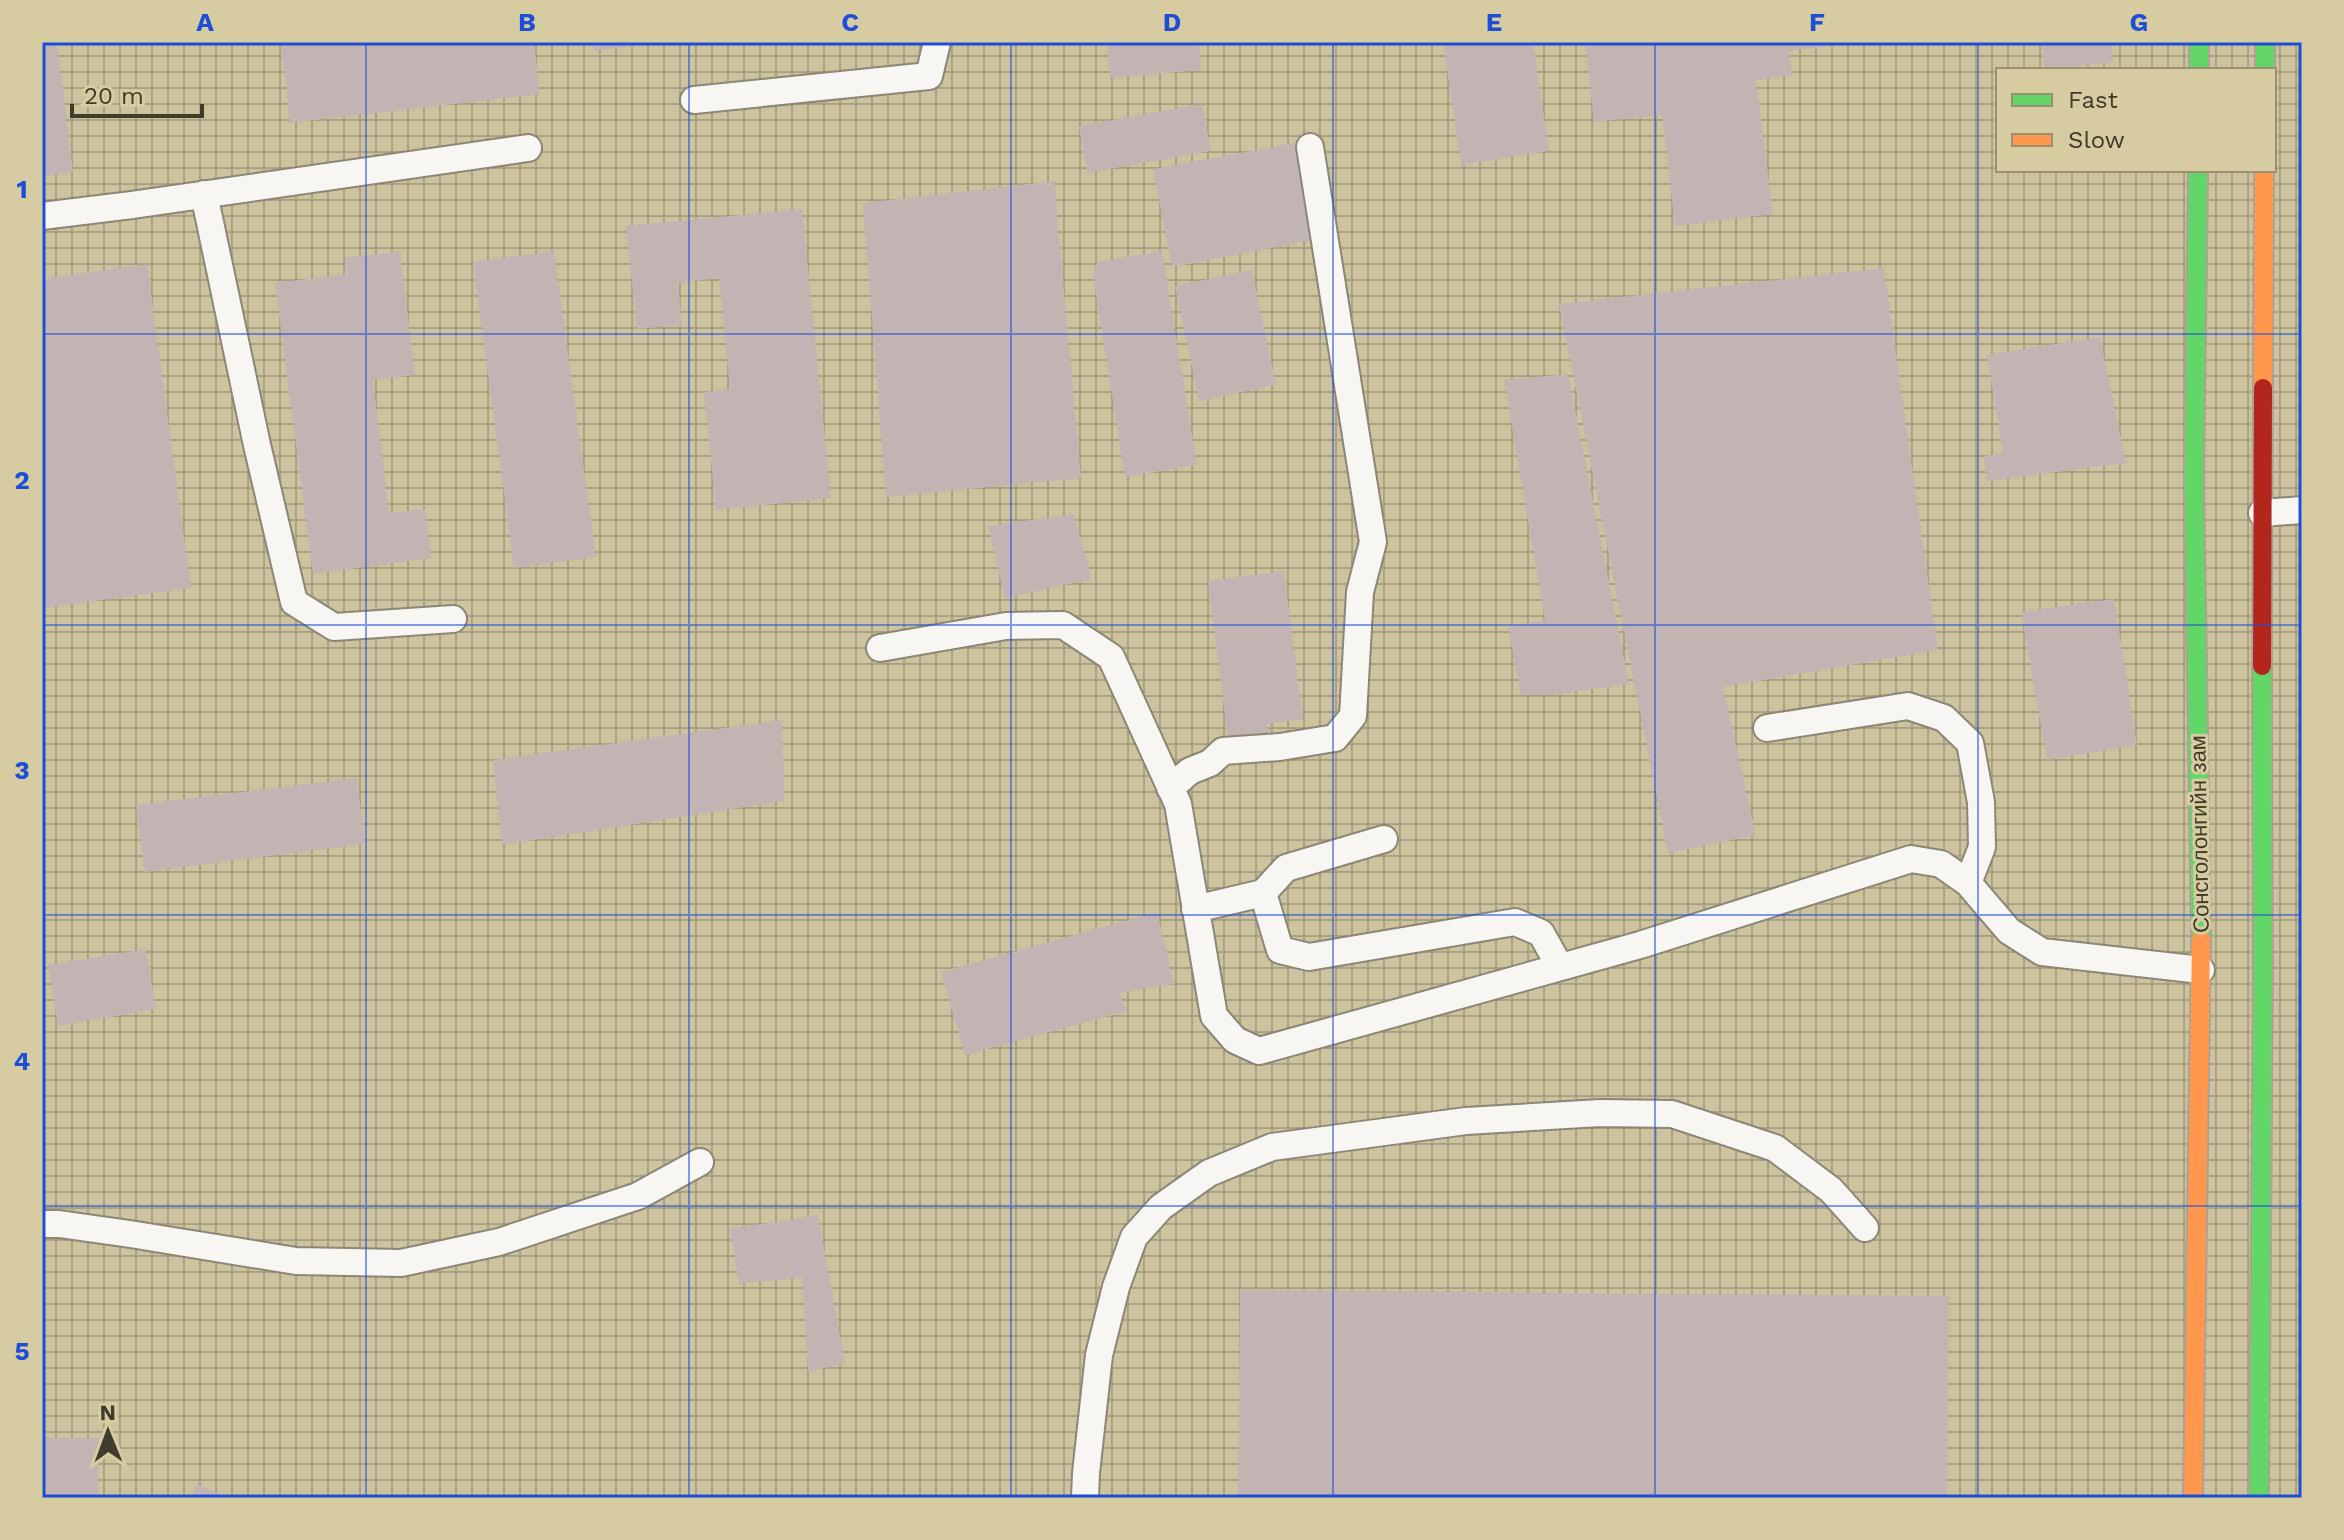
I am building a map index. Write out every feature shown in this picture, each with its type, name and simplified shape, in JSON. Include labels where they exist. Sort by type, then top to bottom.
[{"type":"main road","points":[[2199,42],[2199,68]]},
{"type":"main road","points":[[2265,42],[2265,68]]},
{"type":"main road","name":"Сонсголонгийн зам","points":[[2193,1498],[2201,970],[2194,480],[2198,172]]},
{"type":"main road","points":[[2259,1498],[2264,172]]},
{"type":"lane","points":[[694,100],[929,76],[937,42]]},
{"type":"lane","points":[[1170,788],[1190,771],[1210,763],[1223,751],[1280,747],[1335,738],[1353,716],[1360,592],[1373,542],[1310,147]]},
{"type":"lane","points":[[42,216],[528,148]]},
{"type":"lane","points":[[204,194],[294,602],[334,627],[453,619]]},
{"type":"lane","points":[[2262,513],[2302,510]]},
{"type":"lane","points":[[880,648],[1006,626],[1063,625],[1111,657],[1178,804],[1214,1016],[1235,1040],[1259,1051],[1640,945],[1911,859],[1941,864],[1968,883],[2009,931],[2042,952],[2201,970]]},
{"type":"lane","points":[[1767,728],[1908,706],[1944,718],[1970,743],[1981,802],[1982,847],[1968,883]]},
{"type":"lane","points":[[1195,909],[1263,893],[1286,868],[1384,839]]},
{"type":"lane","points":[[1263,893],[1280,950],[1309,957],[1515,922],[1541,933],[1560,967]]},
{"type":"lane","points":[[1085,1498],[1099,1355],[1116,1287],[1134,1237],[1161,1207],[1209,1173],[1272,1147],[1466,1121],[1600,1113],[1672,1114],[1775,1148],[1831,1190],[1865,1228]]},
{"type":"lane","points":[[42,1224],[116,1232],[296,1261],[401,1263],[499,1242],[638,1196],[700,1162]]},
{"type":"shaded area","points":[[42,42],[2302,42],[2302,1498],[42,1498]]},
{"type":"building","points":[[42,42],[57,42],[73,172],[42,176]]},
{"type":"building","points":[[281,42],[534,42],[540,94],[290,123]]},
{"type":"building","points":[[593,42],[651,42],[651,44],[594,51]]},
{"type":"building","points":[[1107,42],[1199,42],[1201,70],[1110,78]]},
{"type":"building","points":[[1443,42],[1533,42],[1549,151],[1461,165]]},
{"type":"building","points":[[1585,42],[1838,42],[1838,45],[1789,51],[1792,75],[1756,80],[1773,214],[1675,226],[1662,115],[1594,122]]},
{"type":"building","points":[[2041,42],[2111,42],[2113,62],[2045,68]]},
{"type":"building","points":[[1202,104],[1211,151],[1087,173],[1079,126]]},
{"type":"building","points":[[1300,142],[1318,239],[1172,267],[1153,169]]},
{"type":"building","points":[[1054,181],[1081,478],[886,497],[863,203]]},
{"type":"building","points":[[802,209],[831,498],[716,510],[704,392],[730,389],[719,278],[678,283],[682,325],[637,329],[626,226]]},
{"type":"building","points":[[400,251],[415,375],[373,380],[389,513],[425,509],[431,558],[313,574],[275,283],[347,274],[345,258]]},
{"type":"building","points":[[554,251],[596,557],[514,568],[473,262]]},
{"type":"building","points":[[1162,251],[1197,465],[1125,477],[1093,275],[1097,262]]},
{"type":"building","points":[[147,264],[191,588],[42,608],[42,279]]},
{"type":"building","points":[[1884,268],[1938,650],[1723,687],[1756,835],[1668,853],[1559,304]]},
{"type":"building","points":[[1252,270],[1276,385],[1199,401],[1175,286]]},
{"type":"building","points":[[2100,337],[2126,463],[1987,481],[1984,456],[2003,453],[1987,355]]},
{"type":"building","points":[[1568,374],[1629,684],[1549,695],[1521,695],[1508,627],[1545,620],[1504,380]]},
{"type":"building","points":[[1074,514],[1092,579],[1005,598],[988,526]]},
{"type":"building","points":[[1284,571],[1303,719],[1267,724],[1270,744],[1229,747],[1208,581]]},
{"type":"building","points":[[2114,599],[2137,745],[2047,760],[2021,612]]},
{"type":"building","points":[[782,720],[784,801],[502,845],[493,760]]},
{"type":"building","points":[[357,778],[365,844],[144,872],[136,805]]},
{"type":"building","points":[[1157,912],[1174,984],[1119,993],[1127,1011],[965,1055],[941,972]]},
{"type":"building","points":[[146,949],[156,1009],[58,1026],[48,965]]},
{"type":"building","points":[[818,1215],[845,1363],[808,1372],[802,1277],[739,1284],[730,1229]]},
{"type":"building","points":[[1240,1290],[1949,1296],[1947,1498],[1238,1498]]},
{"type":"building","points":[[42,1437],[99,1438],[98,1498],[42,1498]]},
{"type":"building","points":[[197,1484],[229,1498],[191,1497]]},
{"type":"traffic: fast","points":[[2199,42],[2199,68]]},
{"type":"traffic: fast","points":[[2265,42],[2265,68]]},
{"type":"traffic: fast","points":[[2198,172],[2194,480],[2201,939]]},
{"type":"traffic: fast","points":[[2259,1498],[2262,666]]},
{"type":"traffic: slow","points":[[2263,388],[2264,172]]},
{"type":"traffic: slow","points":[[2193,1498],[2201,939]]},
{"type":"traffic: jam","points":[[2262,666],[2263,388]]}]
